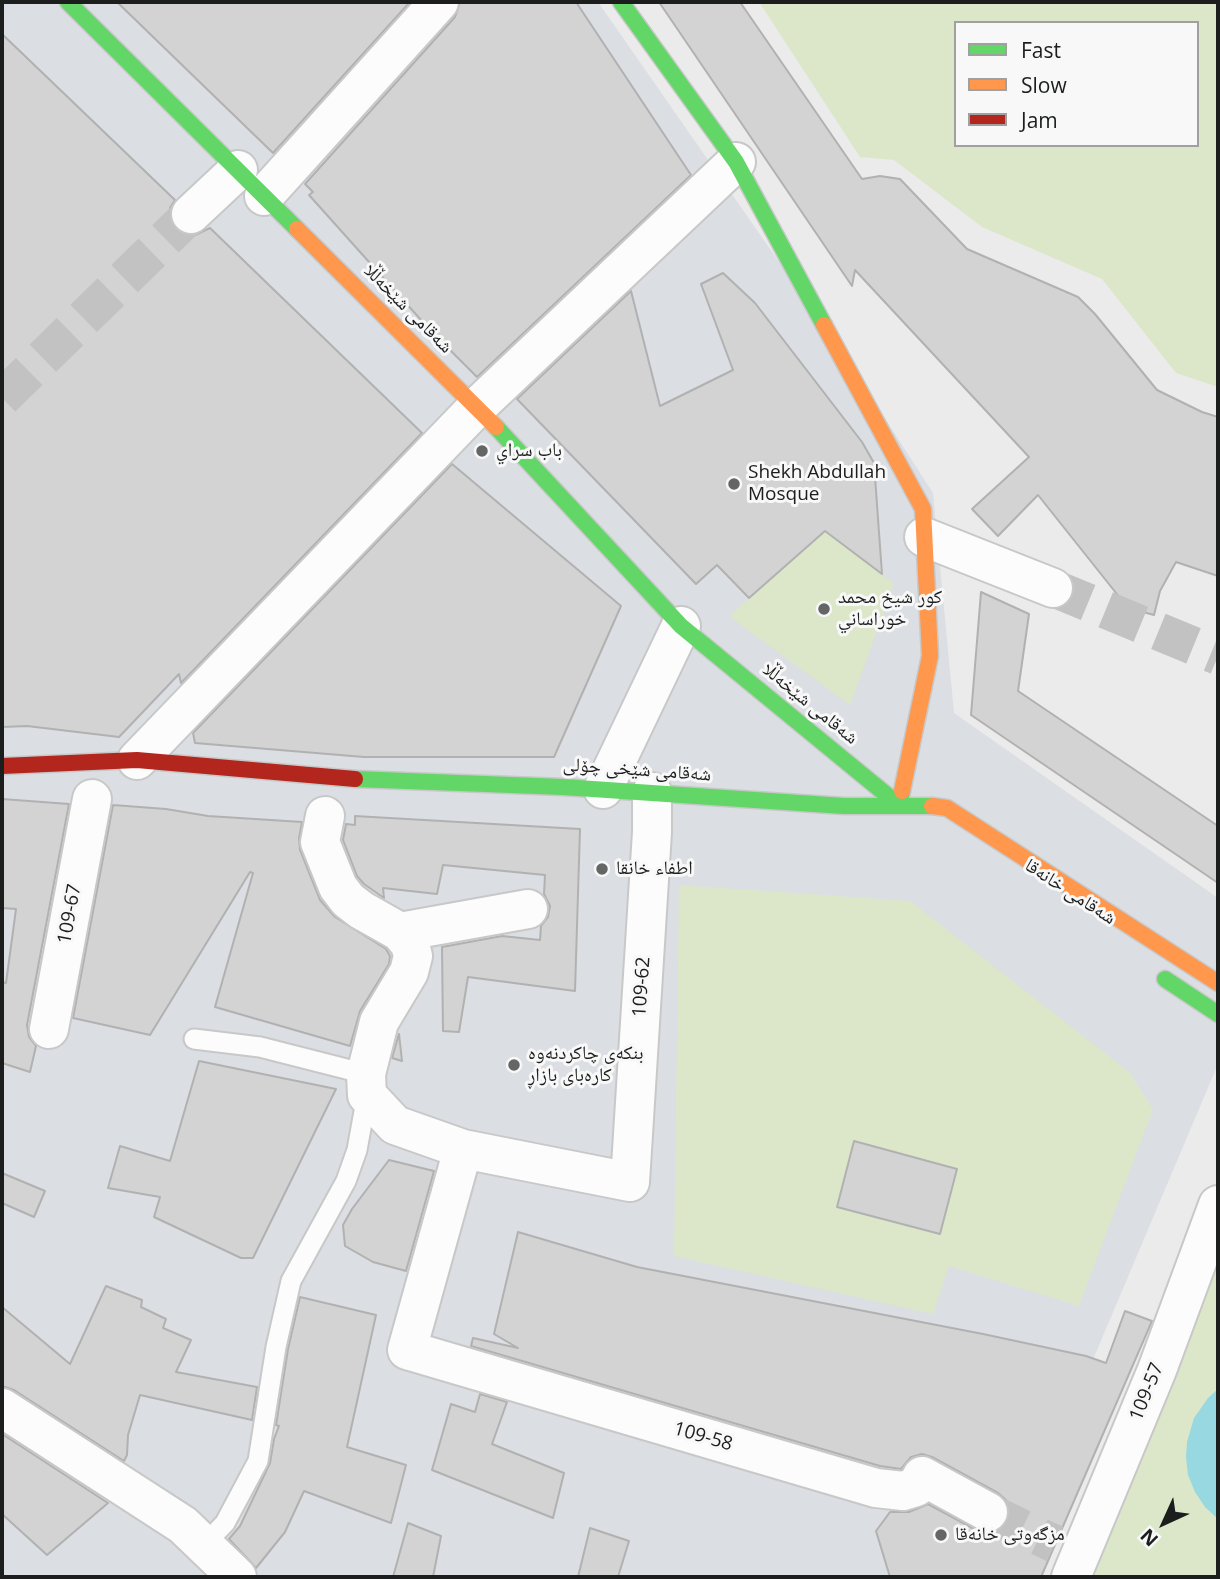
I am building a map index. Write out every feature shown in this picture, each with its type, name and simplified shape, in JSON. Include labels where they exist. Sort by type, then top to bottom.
[{"type":"main road","name":"شەقامی شێخەڵڵا","points":[[68,2],[477,407],[681,626],[899,805]]},
{"type":"main road","points":[[621,2],[736,162],[923,509],[930,656],[899,805],[922,820]]},
{"type":"main road","name":"شەقامی شێخی چۆلی","points":[[2,766],[136,760],[333,778],[603,789],[844,806],[922,804],[947,808],[1218,983]]},
{"type":"main road","points":[[1150,969],[1218,1014]]},
{"type":"street","points":[[191,214],[251,183],[439,2]]},
{"type":"street","points":[[136,760],[477,407],[736,162]]},
{"type":"street","points":[[924,537],[1053,589]]},
{"type":"street","points":[[603,789],[681,626]]},
{"type":"street","name":"109-62","points":[[463,1149],[630,1182],[652,792]]},
{"type":"street","name":"109-67","points":[[49,1029],[92,799]]},
{"type":"street","points":[[325,816],[320,842],[338,887],[360,910],[400,933],[410,944],[413,956],[409,972],[379,1022],[366,1085],[395,1125],[463,1149]]},
{"type":"street","points":[[400,933],[436,924],[528,909]]},
{"type":"street","name":"109-58","points":[[463,1149],[407,1350],[876,1488],[903,1491],[916,1487],[922,1476],[988,1512]]},
{"type":"street","name":"109-57","points":[[1069,1559],[1157,1370],[1218,1205]]},
{"type":"street","points":[[2,1408],[184,1525],[237,1577]]},
{"type":"lane","points":[[194,1039],[260,1047],[366,1085],[357,1150],[346,1181],[291,1281],[276,1347],[258,1461],[225,1523],[204,1545]]},
{"type":"shaded area","points":[[2,2],[598,2],[846,358],[933,493],[954,713],[1218,898],[1218,1064],[1001,1577],[2,1577]]},
{"type":"green space","points":[[759,2],[1218,2],[1218,387],[1176,373],[1102,279],[982,227],[894,160],[860,157]]},
{"type":"green space","points":[[826,531],[894,584],[850,705],[729,616]]},
{"type":"green space","points":[[679,885],[910,901],[1129,1072],[1153,1109],[1079,1306],[949,1266],[933,1314],[674,1256]]},
{"type":"green space","points":[[1218,1251],[1218,1577],[1081,1577]]},
{"type":"water","points":[[1218,1389],[1218,1519],[1205,1507],[1195,1492],[1188,1475],[1186,1457],[1194,1418]]},
{"type":"building","points":[[117,2],[410,2],[273,153]]},
{"type":"building","points":[[460,2],[576,2],[691,175],[477,377],[430,330],[309,195],[313,192],[305,184],[455,17]]},
{"type":"building","points":[[659,2],[740,2],[862,179],[880,176],[900,179],[967,249],[1078,297],[1157,390],[1218,417],[1218,576],[1176,562],[1160,591],[1154,615],[1128,608],[1038,495],[998,536],[972,509],[1029,457],[855,270],[852,286]]},
{"type":"building","points":[[2,34],[175,200],[170,208],[170,218],[176,229],[185,235],[195,235],[210,228],[422,433],[181,683],[179,674],[119,737],[27,726],[2,727]]},
{"type":"building","points":[[723,273],[755,303],[862,442],[874,463],[882,574],[825,531],[749,598],[717,565],[696,584],[517,399],[631,291],[660,406],[733,370],[701,284]]},
{"type":"building","points":[[452,464],[621,606],[554,757],[364,757],[195,743],[193,733]]},
{"type":"building","points":[[981,592],[1029,614],[1018,691],[1218,826],[1218,883],[971,715]]},
{"type":"building","points":[[2,799],[69,804],[27,1025],[29,1037],[36,1046],[30,1072],[2,1063],[2,982],[6,983],[16,909],[2,908]]},
{"type":"building","points":[[113,805],[166,809],[208,816],[302,822],[300,850],[320,900],[335,917],[386,949],[390,956],[389,964],[360,1011],[350,1046],[215,1007],[253,873],[250,872],[150,1035],[73,1018]]},
{"type":"building","points":[[355,816],[580,829],[575,991],[468,977],[459,1032],[443,1031],[442,947],[502,936],[540,940],[541,926],[548,917],[550,906],[544,894],[545,875],[443,865],[437,894],[383,888],[384,898],[357,876],[343,840],[346,824],[355,825]]},
{"type":"building","points":[[399,1034],[402,1061],[392,1058]]},
{"type":"building","points":[[199,1061],[336,1089],[253,1258],[241,1258],[154,1217],[160,1197],[108,1188],[120,1146],[170,1161]]},
{"type":"building","points":[[854,1141],[957,1169],[940,1234],[837,1207]]},
{"type":"building","points":[[389,1160],[434,1171],[406,1271],[373,1262],[345,1246],[343,1225]]},
{"type":"building","points":[[2,1173],[45,1191],[34,1217],[2,1203]]},
{"type":"building","points":[[518,1232],[637,1267],[983,1334],[1086,1356],[1106,1363],[1125,1311],[1152,1321],[1041,1577],[890,1577],[876,1531],[890,1512],[909,1512],[928,1504],[978,1531],[989,1534],[1000,1530],[1007,1522],[1010,1511],[1006,1500],[998,1493],[922,1454],[911,1457],[901,1469],[880,1466],[471,1346],[473,1338],[518,1348],[494,1334]]},
{"type":"building","points":[[106,1286],[142,1300],[141,1307],[166,1319],[163,1328],[191,1340],[176,1372],[257,1387],[252,1420],[140,1395],[128,1435],[124,1461],[14,1390],[2,1386],[2,1307],[70,1364]]},
{"type":"building","points":[[300,1297],[376,1315],[347,1447],[406,1465],[391,1523],[304,1491],[285,1532],[256,1568],[229,1539],[240,1526],[270,1463],[279,1426],[276,1425],[288,1349]]},
{"type":"building","points":[[480,1394],[507,1402],[492,1444],[564,1473],[553,1518],[432,1470],[451,1404],[475,1412]]},
{"type":"building","points":[[2,1434],[108,1503],[47,1555],[2,1514]]},
{"type":"building","points":[[408,1523],[441,1536],[433,1577],[393,1577]]},
{"type":"building","points":[[590,1528],[629,1541],[618,1577],[578,1577]]},
{"type":"tunnel","points":[[2,398],[191,214]]},
{"type":"tunnel","points":[[1053,588],[1218,656]]},
{"type":"tunnel","points":[[988,1512],[1055,1544]]},
{"type":"traffic: fast","points":[[68,2],[297,229]]},
{"type":"traffic: fast","points":[[621,2],[736,162],[824,325]]},
{"type":"traffic: fast","points":[[496,427],[681,626],[899,805],[902,791]]},
{"type":"traffic: fast","points":[[355,779],[563,787],[844,806],[932,806]]},
{"type":"traffic: fast","points":[[1165,979],[1218,1014]]},
{"type":"traffic: slow","points":[[297,229],[496,427]]},
{"type":"traffic: slow","points":[[824,325],[923,509],[930,656],[902,791]]},
{"type":"traffic: slow","points":[[932,806],[947,808],[1218,983]]},
{"type":"traffic: jam","points":[[2,766],[137,760],[355,779]]},
{"type":"place","name":"باب سراي","points":[[482,451]]},
{"type":"place","name":"Shekh Abdullah Mosque","points":[[734,484]]},
{"type":"place","name":"كور شيخ محمد خوراساني","points":[[824,609]]},
{"type":"place","name":"اطفاء خانقا","points":[[602,869]]},
{"type":"place","name":"بنکەی چاکردنەوە کارەبای بازاڕ","points":[[514,1065]]},
{"type":"place","name":"مزگەوتی خانەقا","points":[[941,1535]]}]
